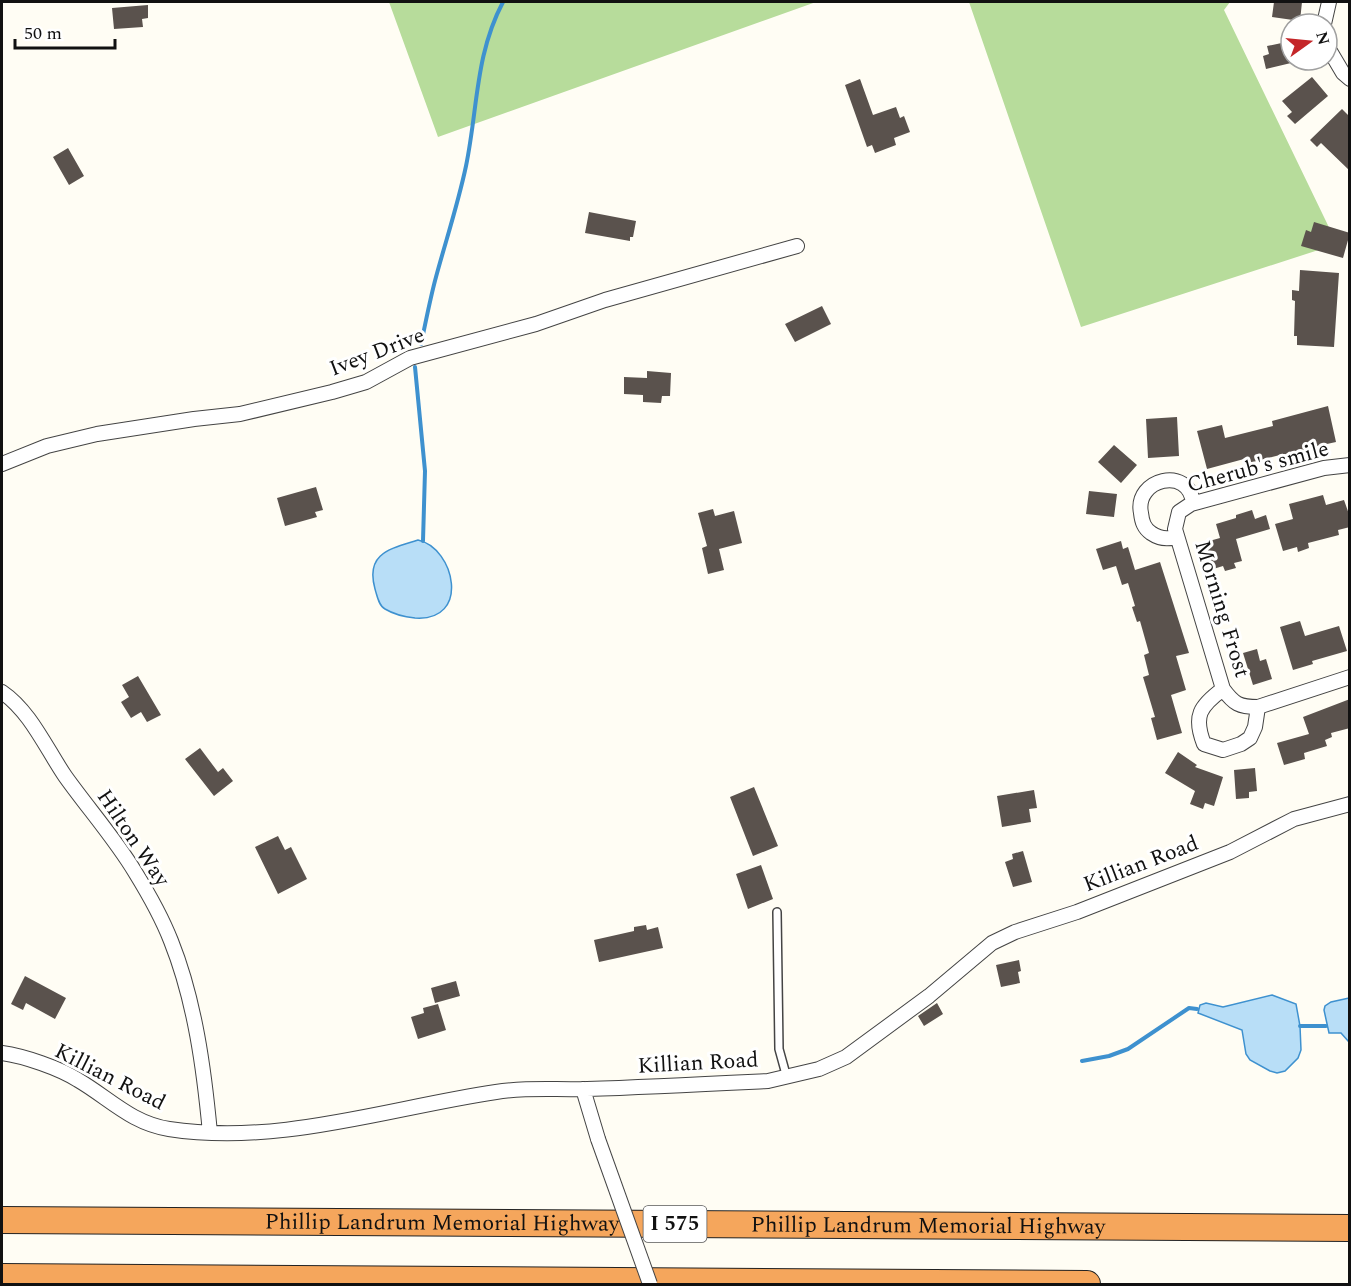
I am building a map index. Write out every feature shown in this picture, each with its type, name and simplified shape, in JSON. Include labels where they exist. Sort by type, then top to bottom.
[{"type":"highway","name":"Phillip Landrum Memorial Highway","points":[[2,1220],[1350,1228]]},
{"type":"highway","points":[[2,1277],[1087,1284]]},
{"type":"street","points":[[1339,66],[1350,78]]},
{"type":"street","name":"Ivey Drive","points":[[2,464],[47,446],[98,434],[240,414],[332,392],[366,382],[410,358],[536,324],[605,300],[797,246]]},
{"type":"street","name":"Cherub's smile","points":[[1179,512],[1193,503],[1324,468],[1350,465]]},
{"type":"street","points":[[1177,536],[1170,539],[1163,538],[1144,528],[1140,507],[1143,493],[1153,485],[1174,481],[1186,484],[1192,493],[1193,503]]},
{"type":"street","name":"Morning Frost","points":[[1179,512],[1176,520],[1177,536],[1223,689],[1233,702],[1258,708],[1350,677]]},
{"type":"street","points":[[1223,689],[1203,707],[1197,727],[1204,744],[1223,750],[1241,744],[1250,738],[1255,727],[1258,708]]},
{"type":"street","name":"Hilton Way","points":[[2,692],[34,728],[50,754],[135,871],[171,940],[189,1000],[206,1086],[210,1133]]},
{"type":"street","name":"Killian Road","points":[[2,1053],[49,1066],[78,1079],[122,1112],[144,1123],[168,1129],[210,1133],[256,1132],[350,1121],[498,1092],[768,1081],[788,1078],[819,1069],[846,1057],[929,996],[992,943],[1015,932],[1077,912],[1230,852],[1294,819],[1350,804]]},
{"type":"street","points":[[583,1089],[598,1139],[650,1284]]},
{"type":"lane","points":[[777,912],[779,1049],[788,1078]]},
{"type":"green space","points":[[389,2],[816,2],[438,137]]},
{"type":"green space","points":[[969,2],[1230,2],[1224,10],[1337,244],[1081,327]]},
{"type":"water","points":[[418,540],[431,546],[441,556],[448,569],[451,584],[450,597],[444,609],[433,616],[415,618],[396,614],[383,608],[377,598],[373,577],[374,567],[382,554]]},
{"type":"water","points":[[1272,995],[1296,1004],[1300,1026],[1301,1050],[1298,1058],[1285,1071],[1277,1073],[1250,1060],[1246,1054],[1242,1030],[1198,1013],[1200,1005],[1206,1003],[1223,1007]]},
{"type":"water","points":[[1350,998],[1349,1042],[1341,1033],[1329,1033],[1324,1010],[1325,1006],[1331,1002]]},
{"type":"building","points":[[1274,2],[1302,2],[1301,12],[1279,12],[1279,18],[1272,17]]},
{"type":"building","points":[[148,5],[148,18],[142,19],[143,27],[114,29],[112,8]]},
{"type":"building","points":[[1279,44],[1279,66],[1266,69],[1263,56],[1269,54],[1267,46]]},
{"type":"building","points":[[1312,77],[1328,96],[1295,124],[1287,116],[1292,112],[1282,101]]},
{"type":"building","points":[[860,79],[873,115],[896,107],[900,118],[904,116],[910,132],[894,138],[896,145],[875,153],[872,145],[867,147],[845,85]]},
{"type":"building","points":[[1342,109],[1350,117],[1350,171],[1321,143],[1317,147],[1310,140]]},
{"type":"building","points":[[68,148],[84,176],[69,185],[53,157]]},
{"type":"building","points":[[589,212],[636,221],[633,237],[630,237],[630,241],[585,233]]},
{"type":"building","points":[[1314,222],[1350,233],[1343,258],[1301,246],[1306,230],[1311,232]]},
{"type":"building","points":[[1300,270],[1339,273],[1334,347],[1297,345],[1297,336],[1294,336],[1295,301],[1292,300],[1292,290],[1299,291]]},
{"type":"building","points":[[822,306],[831,324],[795,342],[785,324]]},
{"type":"building","points":[[647,371],[671,373],[670,396],[662,396],[661,403],[643,402],[643,395],[624,394],[624,377],[647,378]]},
{"type":"building","points":[[1328,406],[1336,442],[1304,449],[1305,452],[1281,458],[1280,455],[1245,464],[1244,459],[1207,469],[1197,431],[1222,425],[1225,438],[1273,426],[1272,421]]},
{"type":"building","points":[[1177,417],[1179,456],[1148,458],[1146,419]]},
{"type":"building","points":[[1114,445],[1137,465],[1121,483],[1098,462]]},
{"type":"building","points":[[316,487],[323,510],[315,512],[317,517],[285,526],[277,498]]},
{"type":"building","points":[[1089,491],[1117,494],[1114,517],[1086,514]]},
{"type":"building","points":[[1323,495],[1326,505],[1344,500],[1350,517],[1350,527],[1338,530],[1339,535],[1308,543],[1309,548],[1298,552],[1297,547],[1283,551],[1275,524],[1293,519],[1289,504]]},
{"type":"building","points":[[713,509],[715,516],[734,511],[742,543],[719,549],[724,570],[708,574],[702,548],[707,546],[698,513]]},
{"type":"building","points":[[1252,510],[1255,519],[1266,515],[1270,529],[1236,539],[1242,561],[1234,563],[1236,568],[1225,571],[1223,566],[1210,570],[1202,543],[1220,538],[1216,524]]},
{"type":"building","points":[[1121,541],[1123,549],[1128,547],[1135,570],[1160,562],[1189,653],[1176,656],[1186,690],[1171,695],[1182,733],[1157,740],[1151,718],[1155,717],[1143,677],[1149,675],[1144,655],[1149,653],[1140,621],[1137,622],[1132,607],[1135,606],[1128,583],[1122,585],[1116,566],[1103,570],[1096,549]]},
{"type":"building","points":[[1300,621],[1305,636],[1339,626],[1347,651],[1312,661],[1313,664],[1293,670],[1280,627]]},
{"type":"building","points":[[1257,649],[1260,661],[1266,659],[1272,679],[1253,685],[1243,653]]},
{"type":"building","points":[[138,676],[161,715],[147,722],[141,712],[131,718],[121,702],[129,697],[122,685]]},
{"type":"building","points":[[1350,699],[1350,728],[1331,733],[1332,737],[1325,740],[1327,746],[1304,753],[1305,759],[1284,765],[1277,743],[1309,734],[1303,717]]},
{"type":"building","points":[[200,748],[218,772],[223,768],[233,781],[214,796],[185,759]]},
{"type":"building","points":[[1178,752],[1197,765],[1195,767],[1223,777],[1214,806],[1205,803],[1203,809],[1190,804],[1195,791],[1165,773]]},
{"type":"building","points":[[1255,768],[1257,791],[1249,792],[1249,798],[1236,799],[1234,770]]},
{"type":"building","points":[[754,787],[778,846],[753,856],[730,797]]},
{"type":"building","points":[[1034,790],[1037,808],[1029,809],[1031,822],[1002,827],[997,796]]},
{"type":"building","points":[[278,836],[285,850],[291,847],[307,879],[278,894],[255,847]]},
{"type":"building","points":[[1023,851],[1032,882],[1013,887],[1005,862],[1013,859],[1012,854]]},
{"type":"building","points":[[761,865],[773,899],[748,909],[736,874]]},
{"type":"building","points":[[646,925],[647,930],[658,927],[663,948],[599,962],[594,940],[634,931],[634,927]]},
{"type":"building","points":[[1019,960],[1020,983],[1001,987],[996,965]]},
{"type":"building","points":[[25,976],[66,998],[55,1019],[26,1003],[23,1010],[11,1004]]},
{"type":"building","points":[[456,981],[460,996],[435,1003],[431,988]]},
{"type":"building","points":[[937,1003],[943,1014],[924,1026],[918,1016]]},
{"type":"building","points":[[438,1004],[446,1030],[418,1039],[411,1017],[424,1013],[423,1008]]},
{"type":"waterway","points":[[421,344],[434,285],[466,166],[482,62],[487,42],[503,2]]},
{"type":"waterway","points":[[415,367],[425,471],[423,541]]},
{"type":"waterway","points":[[1082,1061],[1109,1056],[1128,1049],[1189,1008],[1197,1009]]},
{"type":"waterway","points":[[1300,1026],[1326,1026]]}]
